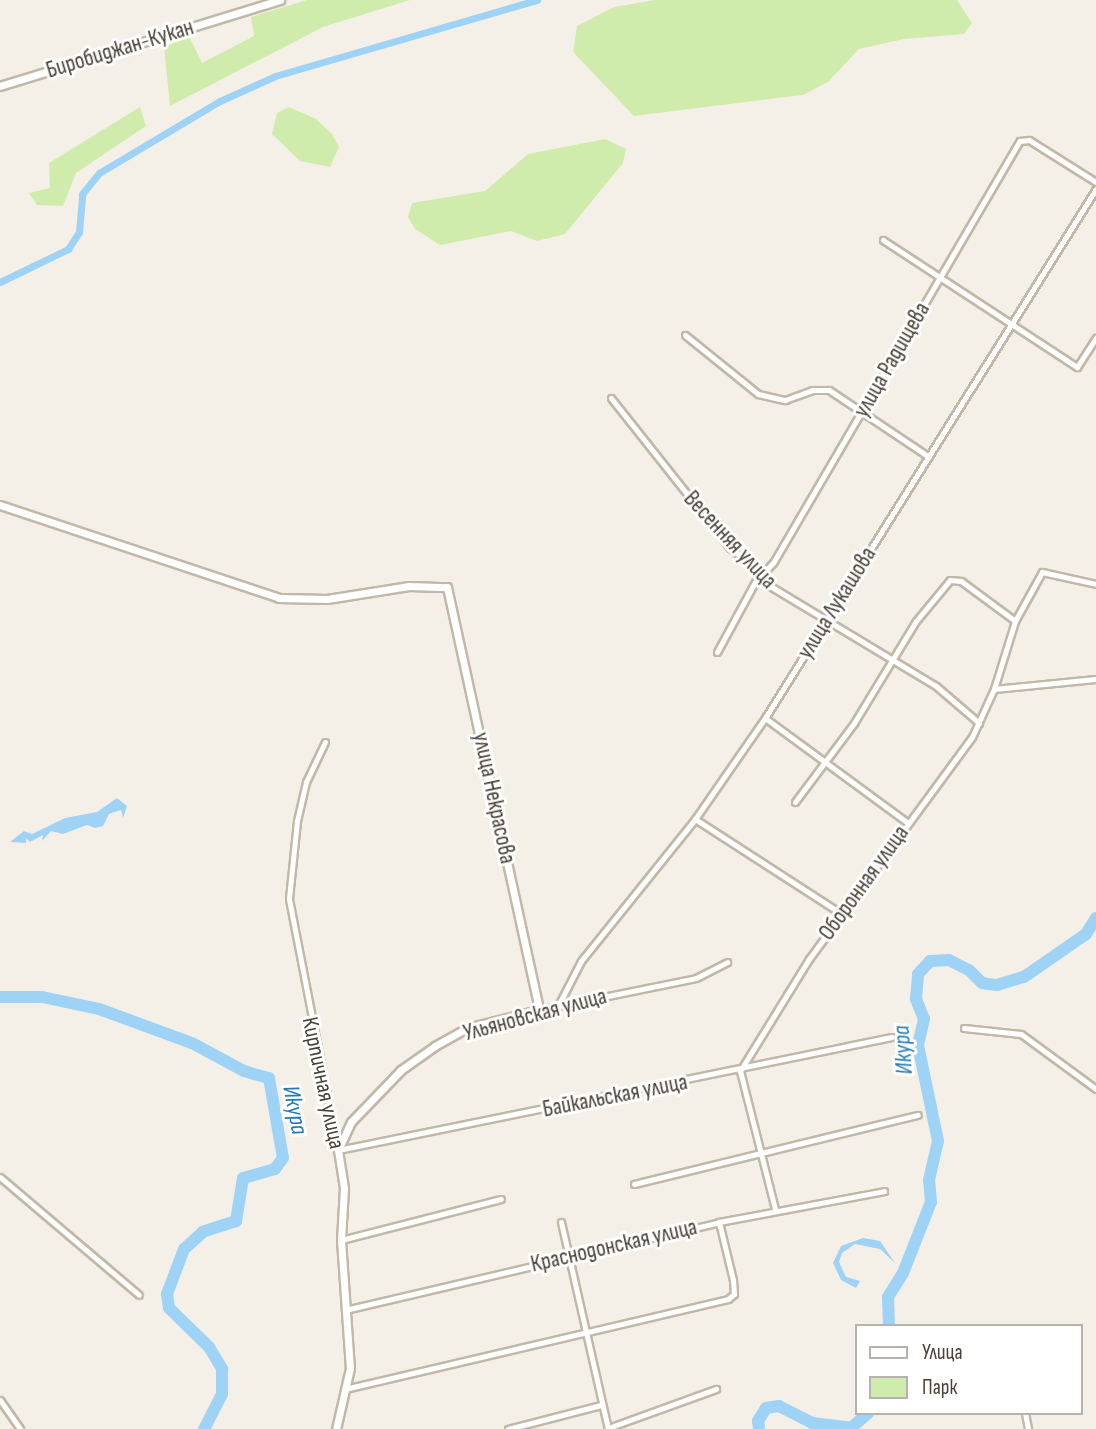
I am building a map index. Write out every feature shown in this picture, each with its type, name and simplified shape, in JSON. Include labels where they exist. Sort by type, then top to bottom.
[{"type":"street","name":"Биробиджан-Кукан","points":[[0,86],[280,0]]},
{"type":"street","name":"улица Радищева","points":[[717,652],[755,582],[764,576],[1020,141],[1029,140],[1096,182]]},
{"type":"street","name":"улица Лукашова","points":[[559,1004],[581,961],[695,819],[765,718],[1096,189]]},
{"type":"street","points":[[883,240],[1077,368],[1096,338]]},
{"type":"street","points":[[685,335],[768,399],[785,400],[822,389],[862,411],[929,457]]},
{"type":"street","name":"Весенняя улица","points":[[611,398],[730,548],[764,576],[779,593],[936,686],[979,723]]},
{"type":"street","name":"улица Некрасова","points":[[0,505],[279,598],[327,599],[409,586],[447,587],[539,1010]]},
{"type":"street","name":"Оборонная улица","points":[[740,1071],[842,914],[979,723],[994,689],[1014,621],[1046,570],[1096,584]]},
{"type":"street","points":[[795,802],[894,660],[916,621],[955,578],[1014,621]]},
{"type":"street","points":[[994,689],[1096,679]]},
{"type":"street","points":[[765,718],[908,823]]},
{"type":"street","name":"Кирпичная улица","points":[[325,742],[306,782],[289,899],[344,1188],[341,1240],[349,1388],[336,1429]]},
{"type":"street","points":[[695,819],[842,914]]},
{"type":"street","name":"Ульяновская улица","points":[[338,1150],[351,1122],[401,1070],[467,1028],[559,1004],[696,978],[727,961]]},
{"type":"street","points":[[964,1028],[1021,1034],[1096,1089]]},
{"type":"street","name":"Байкальская улица","points":[[338,1150],[740,1071],[892,1038]]},
{"type":"street","points":[[740,1071],[775,1209]]},
{"type":"street","points":[[634,1184],[918,1115]]},
{"type":"street","points":[[0,1177],[139,1295]]},
{"type":"street","name":"Краснодонская улица","points":[[345,1310],[775,1209],[884,1191]]},
{"type":"street","points":[[341,1240],[502,1199]]},
{"type":"street","points":[[561,1222],[608,1428],[716,1389]]},
{"type":"street","points":[[349,1388],[728,1299],[734,1294],[733,1280],[719,1222]]},
{"type":"street","points":[[0,1400],[20,1429]]},
{"type":"street","points":[[508,1429],[601,1405]]},
{"type":"green space","points":[[307,0],[410,0],[323,27],[170,106],[164,47],[189,36],[202,63],[254,36],[251,17]]},
{"type":"green space","points":[[655,0],[957,0],[972,23],[964,34],[904,39],[859,49],[828,82],[803,95],[634,116],[573,52],[577,26],[614,7]]},
{"type":"green space","points":[[140,107],[146,126],[76,173],[63,206],[37,205],[29,193],[50,188],[49,163]]},
{"type":"green space","points":[[289,107],[316,119],[332,134],[339,147],[330,167],[300,161],[272,134],[277,113]]},
{"type":"green space","points":[[605,139],[626,149],[623,163],[565,234],[537,241],[511,231],[440,245],[415,229],[408,217],[412,203],[485,191],[528,154]]},
{"type":"water","points":[[117,798],[127,806],[123,818],[121,810],[109,814],[103,826],[95,828],[87,825],[63,834],[51,831],[42,841],[43,835],[30,842],[26,838],[26,843],[10,842],[24,831],[32,834],[65,818],[97,812]]},
{"type":"water","points":[[863,1238],[880,1241],[895,1263],[880,1249],[855,1244],[842,1253],[839,1262],[846,1277],[860,1281],[856,1288],[841,1280],[833,1263],[841,1246]]},
{"type":"waterway","points":[[0,282],[68,249],[79,232],[82,194],[99,173],[220,101],[275,76],[537,0]]},
{"type":"waterway","name":"Икура","points":[[889,1324],[888,1297],[903,1273],[931,1202],[929,1180],[938,1141],[918,1045],[924,1019],[916,999],[918,974],[930,961],[949,960],[969,970],[982,983],[997,985],[1024,977],[1086,934],[1096,918]]},
{"type":"waterway","name":"Икура","points":[[0,997],[42,997],[99,1009],[192,1043],[244,1071],[269,1078],[283,1158],[275,1169],[243,1178],[236,1221],[203,1232],[184,1249],[167,1294],[169,1308],[209,1347],[222,1369],[222,1394],[204,1429]]},
{"type":"waterway","name":"Икура","points":[[759,1429],[758,1421],[766,1408],[779,1406],[812,1423],[851,1428],[866,1415]]}]
